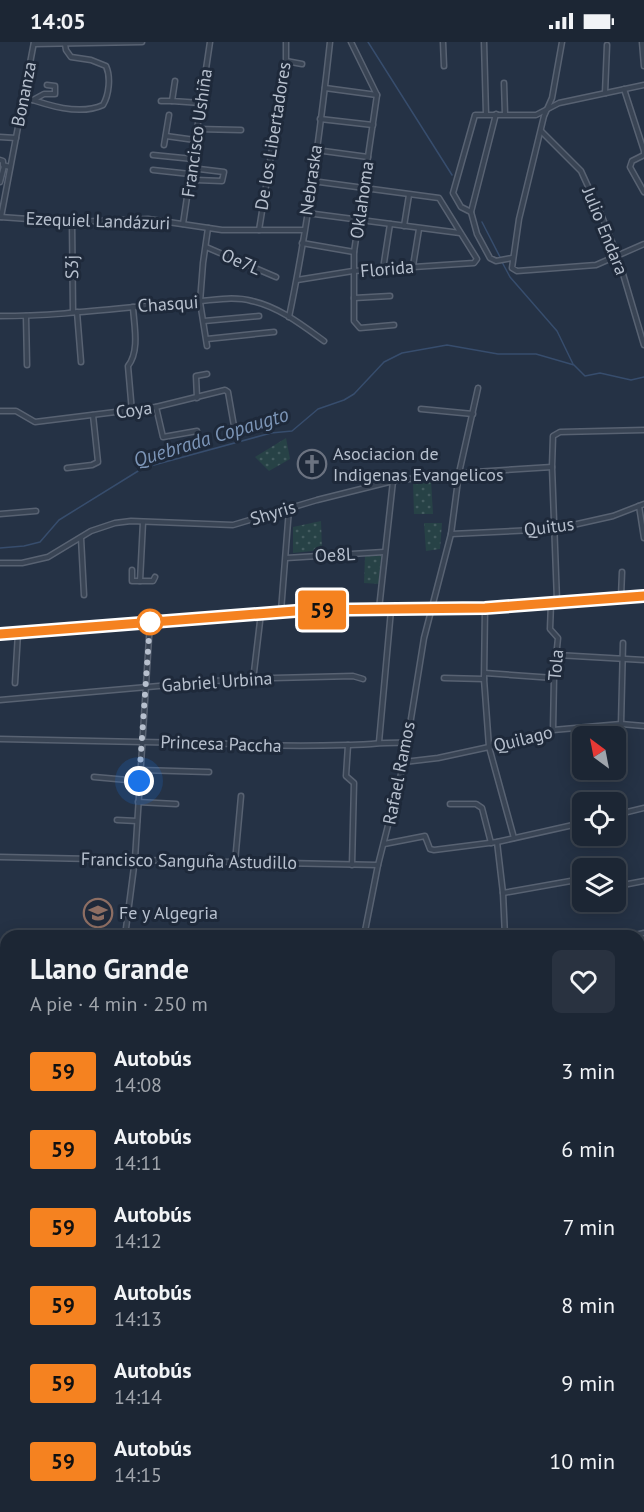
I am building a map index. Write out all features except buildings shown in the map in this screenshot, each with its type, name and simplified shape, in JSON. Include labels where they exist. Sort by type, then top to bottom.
[{"type":"street","points":[[34,43],[142,42]]},
{"type":"street","name":"Francisco Ushiña","points":[[183,224],[210,42]]},
{"type":"street","name":"De los Libertadores","points":[[259,230],[286,61],[286,42]]},
{"type":"street","name":"Nebraska","points":[[289,317],[312,181],[330,42]]},
{"type":"street","points":[[351,42],[377,95]]},
{"type":"street","points":[[443,42],[444,66]]},
{"type":"street","points":[[484,42],[486,114]]},
{"type":"street","points":[[562,42],[552,98],[532,161],[512,258],[513,270],[596,265],[644,244]]},
{"type":"street","points":[[642,42],[644,66]]},
{"type":"street","name":"Bonanza","points":[[1,217],[34,43]]},
{"type":"street","points":[[24,97],[44,104],[81,109],[100,107],[106,100],[109,77],[106,66],[92,60],[71,57],[65,44]]},
{"type":"street","points":[[605,93],[607,45]]},
{"type":"street","points":[[286,61],[302,64]]},
{"type":"street","points":[[172,101],[175,81]]},
{"type":"street","points":[[504,82],[505,114]]},
{"type":"street","points":[[33,100],[44,94],[55,94],[55,86],[47,85]]},
{"type":"street","points":[[471,212],[461,207],[453,193],[475,115],[536,115],[559,103],[644,85]]},
{"type":"street","points":[[325,88],[377,95]]},
{"type":"street","points":[[624,89],[644,151],[644,155],[632,161],[630,167],[644,192]]},
{"type":"street","name":"Oklahoma","points":[[377,95],[354,252],[354,321],[357,326],[366,328],[394,326]]},
{"type":"street","points":[[161,101],[201,103]]},
{"type":"street","points":[[496,114],[471,212],[477,234],[490,258],[496,261],[512,258]]},
{"type":"street","points":[[164,145],[169,116]]},
{"type":"street","points":[[320,119],[373,125]]},
{"type":"street","points":[[197,129],[241,130]]},
{"type":"street","name":"Julio Endara","points":[[541,131],[581,171],[618,257],[644,345]]},
{"type":"street","points":[[166,136],[195,140]]},
{"type":"street","points":[[0,137],[16,138]]},
{"type":"street","points":[[316,150],[368,157]]},
{"type":"street","points":[[153,155],[192,159]]},
{"type":"street","points":[[0,160],[4,166],[10,167]]},
{"type":"street","points":[[4,166],[0,182],[7,183]]},
{"type":"street","points":[[191,168],[224,172],[222,181],[196,180]]},
{"type":"street","points":[[153,170],[190,174]]},
{"type":"street","points":[[312,181],[409,195],[435,196],[439,198],[461,233]]},
{"type":"street","points":[[404,226],[409,195]]},
{"type":"street","points":[[306,213],[461,233]]},
{"type":"street","name":"Ezequiel Landázuri","points":[[1,217],[72,222],[148,219],[222,230],[304,230]]},
{"type":"street","name":"S3j","points":[[72,222],[75,312],[81,362]]},
{"type":"street","points":[[383,269],[390,225]]},
{"type":"street","points":[[207,346],[200,302],[208,228]]},
{"type":"street","points":[[413,266],[419,229]]},
{"type":"street","name":"Florida","points":[[297,280],[353,271],[474,263],[477,258],[461,233]]},
{"type":"street","points":[[302,243],[354,252]]},
{"type":"street","name":"Oe7L","points":[[206,247],[276,277]]},
{"type":"street","points":[[354,298],[390,296]]},
{"type":"street","name":"Chasqui","points":[[0,316],[249,300],[261,303],[289,317],[324,341]]},
{"type":"street","points":[[132,412],[128,366],[134,352],[133,307]]},
{"type":"street","points":[[26,316],[27,365]]},
{"type":"street","points":[[204,321],[259,316]]},
{"type":"street","points":[[207,339],[274,332]]},
{"type":"street","points":[[197,398],[196,376],[207,374]]},
{"type":"street","name":"Rafael Ramos","points":[[365,930],[378,865],[404,762],[424,638],[451,534],[459,473],[478,388]]},
{"type":"street","name":"Coya","points":[[0,411],[16,411],[35,422],[132,412],[227,391],[236,432]]},
{"type":"street","points":[[156,408],[163,437],[197,431]]},
{"type":"street","points":[[421,409],[473,414]]},
{"type":"street","points":[[67,468],[92,465],[98,462],[93,416]]},
{"type":"street","name":"Tola","points":[[553,730],[554,678],[558,638],[550,629],[554,602],[555,529],[552,439],[560,432],[644,430]]},
{"type":"street","name":"Shyris","points":[[0,563],[48,557],[91,531],[130,520],[233,525],[317,500],[393,481],[459,473],[552,467]]},
{"type":"street","points":[[379,609],[393,481]]},
{"type":"street","points":[[642,505],[644,538]]},
{"type":"street","name":"Quitus","points":[[451,534],[555,529],[613,516],[642,505]]},
{"type":"street","points":[[281,611],[289,509]]},
{"type":"street","points":[[0,514],[36,511]]},
{"type":"street","points":[[140,581],[144,522]]},
{"type":"street","points":[[81,538],[84,595]]},
{"type":"street","name":"Oe8L","points":[[286,558],[384,552]]},
{"type":"street","points":[[132,570],[131,579],[153,580],[156,577]]},
{"type":"street","points":[[621,597],[622,572]]},
{"type":"street","points":[[0,634],[281,611],[485,608],[644,596]]},
{"type":"street","points":[[485,608],[484,679],[489,747],[514,838]]},
{"type":"street","points":[[379,742],[391,610]]},
{"type":"street","points":[[255,672],[261,613]]},
{"type":"street","points":[[126,930],[135,859],[150,622]]},
{"type":"street","points":[[15,683],[18,633]]},
{"type":"street","points":[[621,724],[623,643]]},
{"type":"street","points":[[557,656],[644,660]]},
{"type":"street","points":[[485,673],[554,678]]},
{"type":"street","name":"Gabriel Urbina","points":[[0,700],[238,679],[342,676],[363,679]]},
{"type":"street","points":[[444,678],[484,679]]},
{"type":"street","name":"Quilago","points":[[404,762],[438,758],[553,730],[621,724],[644,726]]},
{"type":"street","name":"Princesa Paccha","points":[[0,739],[273,746],[406,743]]},
{"type":"street","points":[[348,745],[346,776],[354,783],[352,865]]},
{"type":"street","points":[[140,770],[209,772]]},
{"type":"street","points":[[94,777],[139,781]]},
{"type":"street","points":[[235,862],[241,796]]},
{"type":"street","points":[[138,802],[176,804]]},
{"type":"street","points":[[450,804],[478,804],[482,808],[491,843]]},
{"type":"street","points":[[626,812],[644,808]]},
{"type":"street","points":[[117,820],[137,821]]},
{"type":"street","points":[[384,844],[423,836],[427,838],[430,849],[434,850],[497,842],[572,825]]},
{"type":"street","points":[[497,842],[505,930]]},
{"type":"street","name":"Francisco Sanguña Astudillo","points":[[0,857],[378,865]]},
{"type":"street","points":[[503,893],[572,881]]},
{"type":"street","points":[[626,884],[644,881]]},
{"type":"green space","points":[[286,438],[290,459],[269,471],[255,457]]},
{"type":"green space","points":[[431,481],[433,514],[414,514],[413,482]]},
{"type":"green space","points":[[321,521],[322,550],[293,553],[293,527]]},
{"type":"green space","points":[[424,523],[442,523],[440,549],[426,551]]},
{"type":"green space","points":[[381,555],[379,584],[364,583],[365,556]]},
{"type":"waterway","points":[[368,42],[452,175]]},
{"type":"waterway","points":[[482,222],[500,257]]},
{"type":"waterway","points":[[502,262],[510,277],[557,331],[573,364]]},
{"type":"waterway","name":"Quebrada Copaugto","points":[[0,548],[40,542],[59,520],[143,468],[271,433],[292,431],[318,409],[354,394],[384,362],[402,353],[447,345],[498,354],[536,354],[574,365],[585,376],[600,373],[631,380],[644,377]]},
{"type":"bus line","name":"59","points":[[0,634],[281,611],[485,608],[644,596]]},
{"type":"place","name":"Asociacion de Indigenas Evangelicos","points":[[312,464]]},
{"type":"place","name":"Fe y Algegria","points":[[98,913]]},
{"type":"route","points":[[139,781],[150,622]]}]
